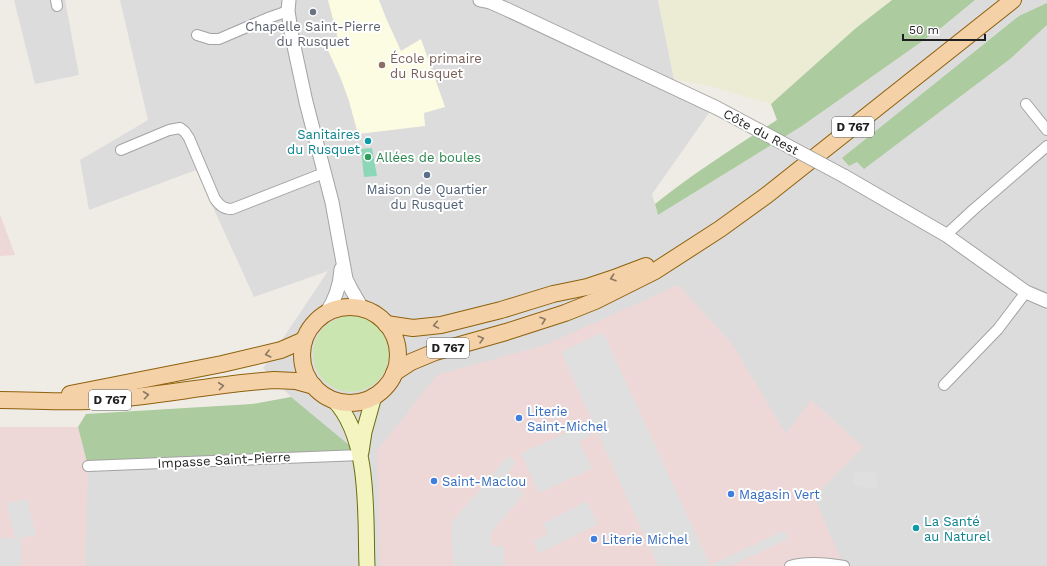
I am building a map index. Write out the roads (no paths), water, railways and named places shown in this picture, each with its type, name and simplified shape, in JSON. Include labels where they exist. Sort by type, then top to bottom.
[{"type":"main road","name":"D 767","points":[[394,374],[411,362],[434,352],[532,324],[594,301],[655,271],[720,229],[767,195],[1013,0]]},
{"type":"main road","name":"D 767","points":[[386,324],[413,328],[427,327],[501,310],[553,294],[588,287],[618,277],[688,249]]},
{"type":"main road","points":[[355,307],[362,308],[375,314],[386,324],[395,339],[397,347],[394,374],[386,386],[374,396],[355,403],[334,400],[323,395],[314,386],[307,376],[302,356],[304,340],[312,324],[326,313],[340,308],[355,307]]},
{"type":"main road","name":"D 767","points":[[37,400],[229,363],[281,350],[304,340]]},
{"type":"main road","name":"D 767","points":[[0,400],[73,402],[108,400],[274,380],[296,381],[314,386]]},
{"type":"main road","points":[[367,566],[361,454],[364,432],[374,396]]},
{"type":"main road","points":[[334,400],[348,420],[361,454]]},
{"type":"street","name":"Côte du Rest","points":[[480,0],[505,4],[717,108],[844,176],[946,235],[1026,292],[1047,301]]},
{"type":"street","points":[[197,36],[219,39],[268,18],[289,6],[292,37],[306,102],[333,209],[346,279],[350,289],[362,308]]},
{"type":"street","points":[[1026,104],[1047,130]]},
{"type":"street","points":[[121,150],[169,130],[180,128],[189,138],[215,199],[218,204],[227,209],[232,209],[324,173]]},
{"type":"street","points":[[946,235],[1047,146]]},
{"type":"street","points":[[326,313],[332,305],[340,282],[342,259]]},
{"type":"street","points":[[944,385],[998,329],[1026,292]]},
{"type":"street","name":"Impasse Saint-Pierre","points":[[88,466],[361,454]]},
{"type":"street","points":[[790,566],[797,564],[828,563],[844,566]]},
{"type":"place","name":"Chapelle Saint-Pierre du Rusquet","points":[[313,12]]},
{"type":"place","name":"École primaire du Rusquet","points":[[382,65]]},
{"type":"place","name":"Sanitaires du Rusquet","points":[[368,141]]},
{"type":"place","name":"Allées de boules","points":[[368,157]]},
{"type":"place","name":"Maison de Quartier du Rusquet","points":[[427,175]]},
{"type":"place","name":"Literie Saint-Michel","points":[[519,418]]},
{"type":"place","name":"Saint-Maclou","points":[[434,481]]},
{"type":"place","name":"Magasin Vert","points":[[731,494]]},
{"type":"place","name":"La Santé au Naturel","points":[[916,528]]},
{"type":"place","name":"Literie Michel","points":[[594,539]]}]
